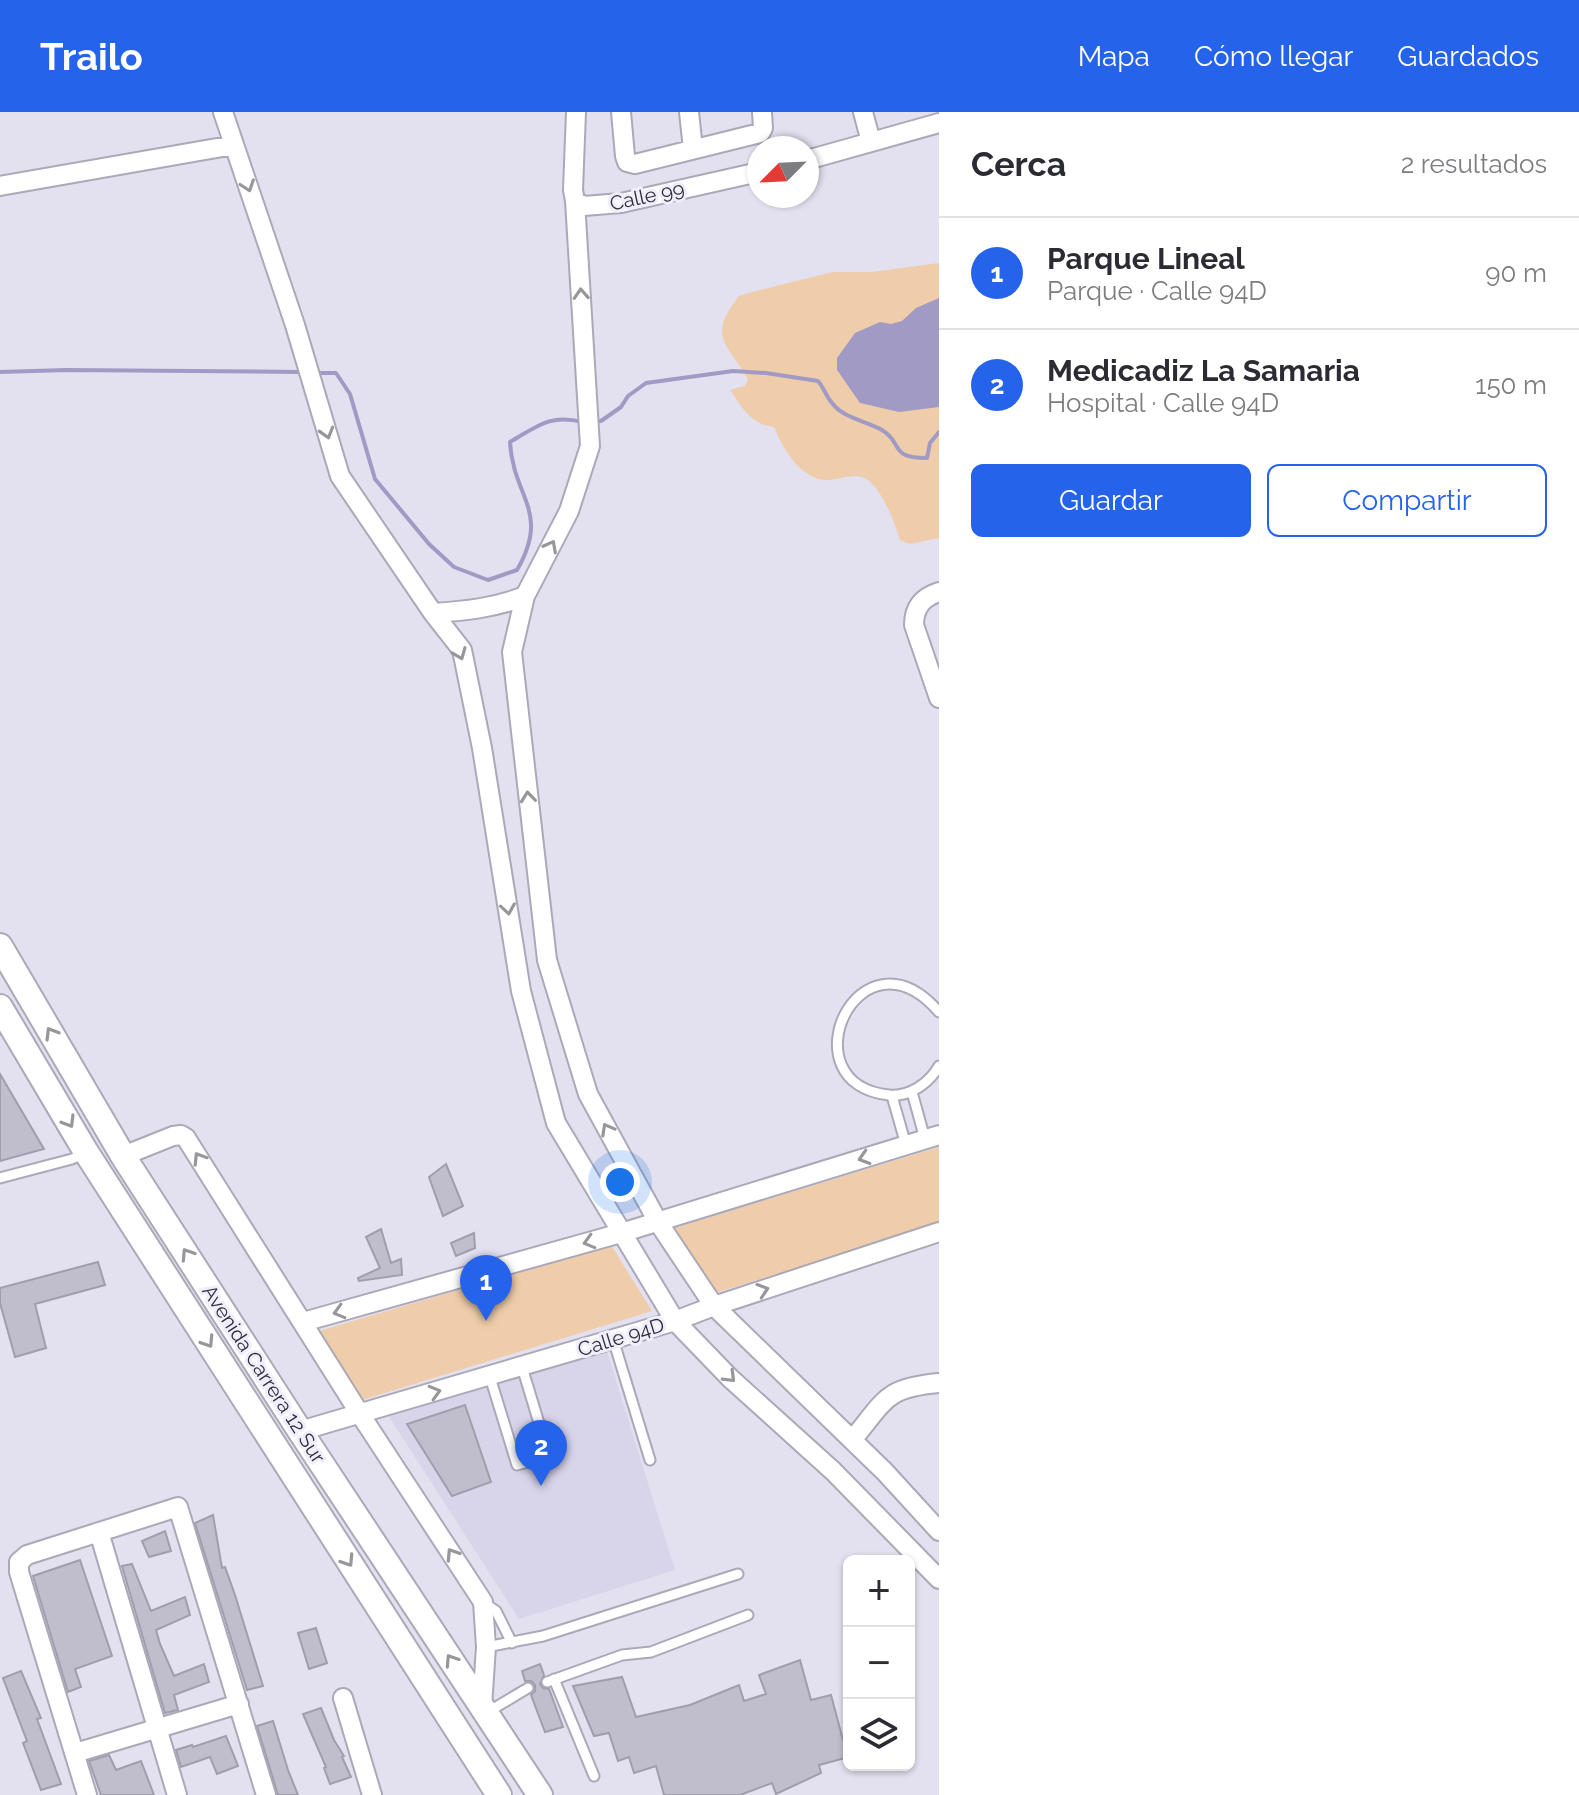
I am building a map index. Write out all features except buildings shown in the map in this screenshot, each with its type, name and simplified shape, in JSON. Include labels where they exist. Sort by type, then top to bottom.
[{"type":"street","points":[[223,112],[295,325],[340,476],[433,613],[462,650],[482,748],[521,991],[556,1123],[675,1321],[730,1378],[833,1471],[939,1579]]},
{"type":"street","points":[[576,112],[573,190],[590,446],[569,511],[525,596],[512,652],[547,960],[588,1094],[658,1222],[714,1306],[852,1440],[939,1531]]},
{"type":"street","points":[[621,112],[627,162],[635,164],[760,133],[763,128],[762,112]]},
{"type":"street","points":[[689,112],[693,149]]},
{"type":"street","points":[[863,112],[871,142]]},
{"type":"street","points":[[819,157],[939,123]]},
{"type":"street","points":[[0,186],[234,145]]},
{"type":"street","name":"Calle 99","points":[[575,201],[584,206],[621,203],[747,175]]},
{"type":"street","points":[[939,592],[920,603],[914,614],[914,625],[939,698]]},
{"type":"street","points":[[433,613],[488,608],[525,596]]},
{"type":"street","name":"Avenida Carrera 12 Sur","points":[[0,946],[123,1156],[540,1795]]},
{"type":"street","name":"Avenida Carrera 12 Sur","points":[[0,1007],[86,1152],[499,1795]]},
{"type":"street","points":[[123,1156],[173,1136],[186,1138],[483,1602],[486,1647],[484,1710]]},
{"type":"street","points":[[303,1322],[621,1233],[932,1137]]},
{"type":"street","name":"Calle 94D","points":[[300,1431],[675,1321],[939,1232]]},
{"type":"street","points":[[852,1440],[883,1400],[900,1389],[939,1383]]},
{"type":"street","points":[[87,1795],[19,1572],[19,1562],[27,1555],[178,1507],[266,1795]]},
{"type":"street","points":[[99,1532],[177,1795]]},
{"type":"street","points":[[343,1698],[372,1795]]},
{"type":"street","points":[[75,1753],[239,1704]]},
{"type":"lane","points":[[939,1012],[925,996],[903,986],[881,985],[859,994],[844,1011],[836,1034],[839,1057],[850,1077],[869,1091],[892,1096],[912,1092],[931,1079],[939,1066]]},
{"type":"lane","points":[[912,1092],[932,1137]]},
{"type":"lane","points":[[892,1096],[906,1145]]},
{"type":"lane","points":[[0,1178],[72,1159],[86,1152]]},
{"type":"lane","points":[[613,1339],[650,1460]]},
{"type":"lane","points":[[490,1377],[517,1465],[549,1456],[522,1367]]},
{"type":"lane","points":[[486,1647],[512,1643],[738,1574]]},
{"type":"lane","points":[[483,1602],[496,1611],[512,1643]]},
{"type":"lane","points":[[594,1776],[550,1680],[622,1655],[651,1652],[748,1615]]},
{"type":"lane","points":[[484,1710],[528,1688]]},
{"type":"shaded area","points":[[939,263],[939,538],[910,544],[900,540],[886,504],[869,480],[858,476],[830,480],[811,476],[788,454],[774,427],[759,423],[748,414],[730,390],[745,386],[748,379],[727,347],[722,331],[729,310],[739,296],[833,272],[872,272]]},
{"type":"shaded area","points":[[939,298],[939,407],[899,412],[860,403],[837,370],[837,358],[855,333],[880,322],[891,324],[902,321],[916,308]]},
{"type":"shaded area","points":[[939,1147],[939,1224],[715,1293],[674,1228]]},
{"type":"shaded area","points":[[611,1245],[652,1311],[362,1400],[319,1331]]},
{"type":"shaded area","points":[[607,1351],[675,1570],[519,1619],[386,1412]]},
{"type":"waterway","points":[[596,422],[621,407],[628,396],[646,383],[733,371],[818,381],[837,408],[882,430],[901,453],[907,455],[927,458],[930,443],[939,432]]},
{"type":"waterway","points":[[0,372],[300,372]]},
{"type":"waterway","points":[[318,373],[336,373],[350,394],[375,479],[429,544],[454,567],[488,580],[517,570],[531,533],[531,518],[517,477],[510,442],[552,421],[583,422]]},
{"type":"place","name":"Parque Lineal","points":[[486,1321]]},
{"type":"place","name":"Medicadiz La Samaria","points":[[541,1486]]}]
